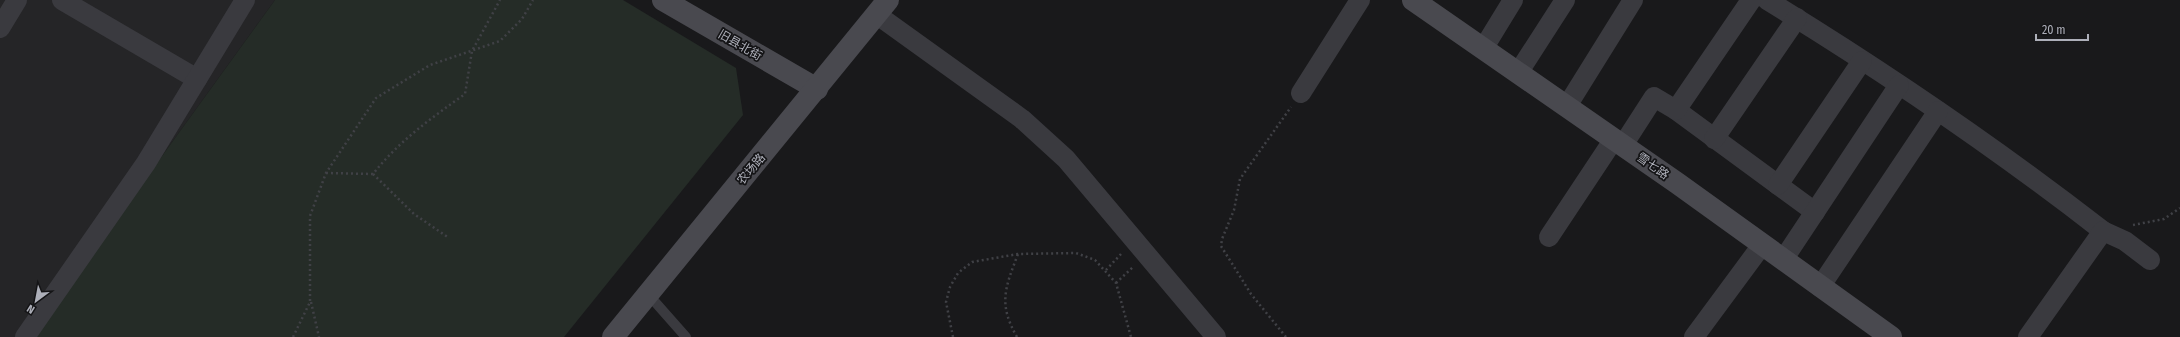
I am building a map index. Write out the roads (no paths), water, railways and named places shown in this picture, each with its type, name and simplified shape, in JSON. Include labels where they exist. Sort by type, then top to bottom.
[{"type":"street","points":[[0,28],[17,0]]},
{"type":"street","points":[[62,0],[197,79]]},
{"type":"street","name":"旧县北街","points":[[663,0],[817,89]]},
{"type":"street","points":[[1301,93],[1360,0]]},
{"type":"street","name":"雪七路","points":[[1413,0],[1567,106],[1891,337]]},
{"type":"street","points":[[1483,49],[1513,0]]},
{"type":"street","points":[[1518,73],[1565,0]]},
{"type":"street","points":[[1567,106],[1633,0]]},
{"type":"street","points":[[1676,110],[1751,0]]},
{"type":"street","points":[[1767,0],[1899,85],[2040,182],[2104,231],[2125,241],[2150,260]]},
{"type":"street","points":[[26,337],[146,163],[197,79],[239,2]]},
{"type":"street","points":[[882,7],[1022,119],[1066,159],[1216,337]]},
{"type":"street","name":"农场路","points":[[613,337],[817,89],[882,7]]},
{"type":"street","points":[[1714,139],[1797,18]]},
{"type":"street","points":[[1778,185],[1862,61]]},
{"type":"street","points":[[1783,260],[1899,85]]},
{"type":"street","points":[[1549,237],[1618,142],[1654,97],[1676,110],[1815,212]]},
{"type":"street","points":[[1820,287],[1938,112]]},
{"type":"street","points":[[2028,337],[2104,231]]},
{"type":"street","points":[[1694,337],[1762,245]]},
{"type":"lane","points":[[648,294],[686,337]]}]
